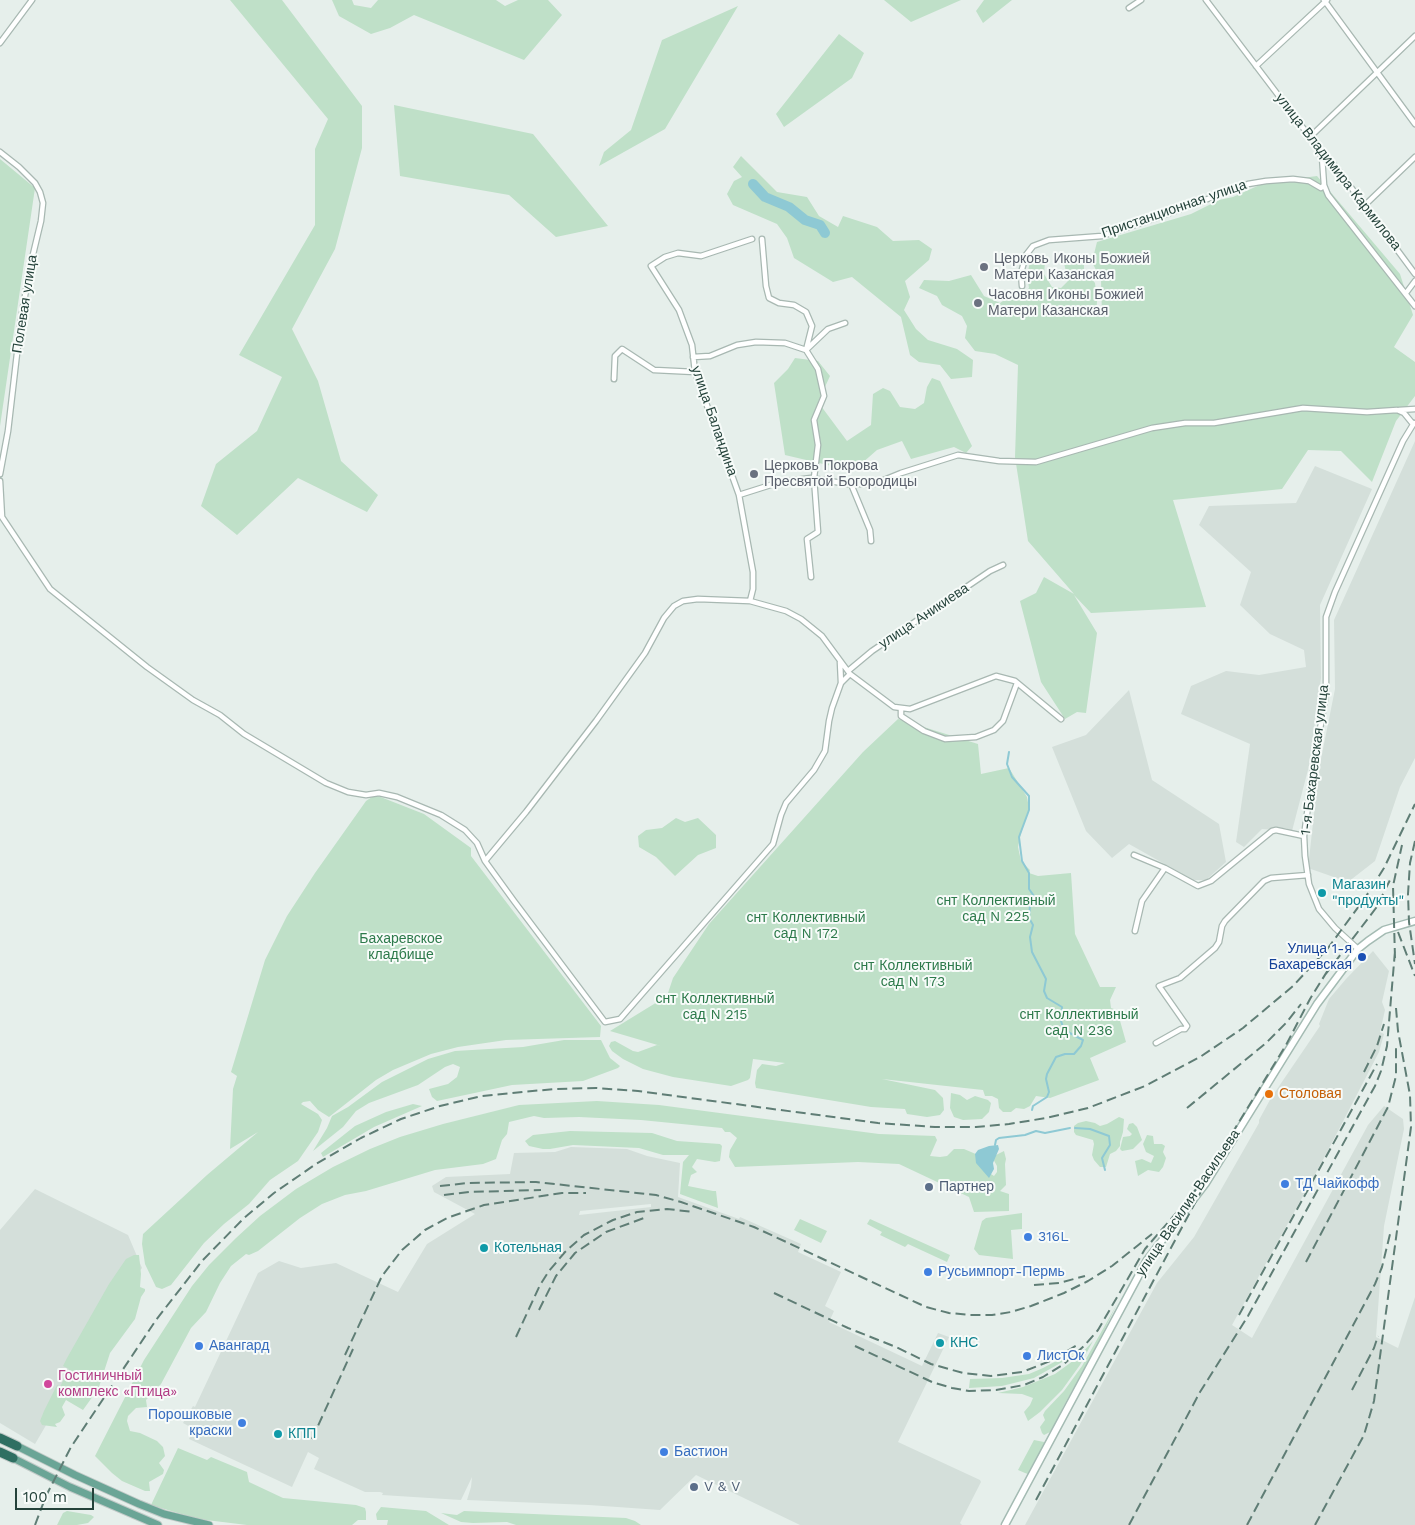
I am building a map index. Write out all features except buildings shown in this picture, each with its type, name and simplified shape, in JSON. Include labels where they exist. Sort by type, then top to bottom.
[{"type":"highway","points":[[0,1438],[17,1446]]},
{"type":"highway","points":[[0,1452],[13,1458]]},
{"type":"main road","name":"улица Василия Васильева","points":[[1005,1525],[1153,1250],[1206,1183],[1317,1004],[1358,949],[1380,932],[1396,925],[1415,921]]},
{"type":"main road","points":[[17,1446],[75,1476],[139,1504],[164,1514],[209,1525]]},
{"type":"main road","points":[[13,1458],[70,1487],[158,1525]]},
{"type":"street","points":[[0,42],[32,0]]},
{"type":"street","points":[[1129,8],[1141,0]]},
{"type":"street","name":"улица Владимира Кармилова","points":[[1206,0],[1310,137],[1322,157],[1333,163],[1415,274]]},
{"type":"street","points":[[1256,66],[1325,1],[1415,124]]},
{"type":"street","points":[[1310,137],[1415,36]]},
{"type":"street","name":"Полевая улица","points":[[0,152],[35,183],[43,203],[21,319],[8,431],[0,474]]},
{"type":"street","points":[[1322,157],[1324,185],[1333,203],[1415,306]]},
{"type":"street","points":[[1365,204],[1415,157]]},
{"type":"street","name":"Пристанционная улица","points":[[1022,286],[1021,273],[1026,255],[1033,246],[1048,240],[1102,236],[1248,184],[1266,180],[1309,181],[1321,188],[1324,185]]},
{"type":"street","name":"улица Баландина","points":[[750,602],[753,589],[752,572],[739,495],[695,372],[692,344],[679,310],[651,266],[665,257],[678,253],[701,256],[752,239]]},
{"type":"street","points":[[762,239],[766,286],[769,298],[779,303],[794,305],[806,312],[812,326],[806,350]]},
{"type":"street","points":[[1406,293],[1415,281]]},
{"type":"street","points":[[806,350],[828,329],[845,323]]},
{"type":"street","points":[[693,357],[710,356],[737,345],[756,342],[785,343],[806,350],[818,369],[824,396],[814,420],[818,445],[814,478],[818,532],[807,539],[811,577]]},
{"type":"street","points":[[614,379],[614,356],[622,349],[654,370],[695,372]]},
{"type":"street","points":[[739,495],[780,482],[814,478],[851,484],[874,484],[901,473],[958,455],[999,461],[1036,462],[1152,428],[1185,423],[1214,423],[1303,408],[1367,412],[1415,409]]},
{"type":"street","points":[[1397,410],[1404,413],[1414,423]]},
{"type":"street","name":"1-я Бахаревская улица","points":[[1358,949],[1322,914],[1312,893],[1305,856],[1304,836],[1326,694],[1326,617],[1335,592],[1403,441],[1414,423]]},
{"type":"street","points":[[0,481],[1,518],[50,589],[147,667],[193,700],[252,738],[326,782],[348,792],[366,795],[386,794],[441,815],[465,830],[514,901],[605,1022],[620,1019],[773,844],[786,803],[814,770],[825,751],[828,721],[841,683],[840,661]]},
{"type":"street","points":[[851,484],[870,530],[871,540]]},
{"type":"street","name":"улица Аникиева","points":[[841,683],[872,651],[990,572],[1004,565]]},
{"type":"street","points":[[485,861],[532,805],[596,721],[645,654],[664,618],[674,606],[683,601],[698,599],[750,602],[786,611],[801,619],[822,636],[849,673],[894,707],[910,709],[996,676],[1017,683],[1060,719]]},
{"type":"street","points":[[901,708],[901,716],[924,731],[945,739],[976,737],[994,730],[1003,721],[1017,683]]},
{"type":"street","points":[[1134,855],[1165,868],[1198,886],[1211,881],[1272,831],[1276,830],[1304,836]]},
{"type":"street","points":[[1135,931],[1142,901],[1165,868]]},
{"type":"street","points":[[1156,1043],[1181,1029],[1185,1029],[1187,1026],[1159,986],[1180,978],[1215,948],[1219,942],[1222,926],[1225,921],[1264,881],[1271,878],[1308,875]]},
{"type":"shaded area","points":[[1415,441],[1415,758],[1400,787],[1375,861],[1348,882],[1308,868],[1319,769],[1335,689],[1334,620]]},
{"type":"shaded area","points":[[1315,466],[1372,489],[1320,605],[1321,678],[1309,766],[1292,831],[1286,828],[1276,830],[1262,829],[1244,847],[1236,842],[1250,744],[1181,714],[1191,686],[1226,671],[1259,675],[1306,667],[1304,650],[1270,634],[1240,605],[1251,572],[1199,525],[1209,506],[1296,503]]},
{"type":"shaded area","points":[[1129,690],[1152,780],[1219,824],[1226,862],[1206,880],[1193,880],[1129,844],[1112,858],[1086,831],[1052,747],[1086,735]]},
{"type":"shaded area","points":[[1373,951],[1389,971],[1382,1002],[1385,1010],[1380,1032],[1384,1034],[1379,1052],[1324,1158],[1232,1325],[1252,1338],[1368,1125],[1384,1106],[1403,1119],[1404,1129],[1384,1226],[1376,1337],[1398,1348],[1415,1297],[1415,1525],[1025,1525],[1157,1283],[1194,1237],[1259,1123],[1271,1098],[1320,1026],[1319,1024],[1329,999]]},
{"type":"shaded area","points":[[571,1147],[627,1149],[647,1156],[680,1163],[678,1197],[739,1219],[740,1217],[801,1244],[798,1252],[841,1272],[825,1306],[834,1311],[829,1322],[922,1366],[938,1333],[949,1337],[898,1442],[980,1480],[981,1482],[960,1523],[962,1525],[800,1525],[696,1475],[660,1510],[467,1500],[472,1477],[461,1500],[382,1495],[383,1493],[380,1492],[365,1492],[314,1469],[319,1458],[308,1452],[292,1487],[189,1439],[194,1429],[183,1423],[193,1406],[195,1407],[258,1273],[279,1261],[301,1268],[336,1263],[398,1292],[427,1244],[475,1214],[434,1192],[432,1186],[446,1177],[510,1174],[514,1153],[555,1152]],"holes":[[[651,1204],[651,1207],[579,1215],[580,1211]]]},
{"type":"shaded area","points":[[35,1189],[128,1235],[142,1268],[130,1282],[35,1444],[0,1423],[0,1230]]},
{"type":"green space","points":[[230,0],[282,0],[362,106],[362,148],[335,249],[292,329],[318,381],[341,461],[378,495],[367,512],[298,478],[237,535],[201,506],[216,464],[257,431],[282,377],[239,355],[315,225],[315,149],[328,119]]},
{"type":"green space","points":[[332,0],[352,0],[354,5],[371,8],[378,0],[496,0],[505,6],[518,0],[548,0],[562,15],[524,60],[414,15],[390,28],[371,34],[339,16]]},
{"type":"green space","points":[[884,0],[961,0],[911,22]]},
{"type":"green space","points":[[984,0],[1012,0],[983,23],[976,11]]},
{"type":"green space","points":[[738,6],[665,129],[599,166],[604,152],[631,130],[662,40]]},
{"type":"green space","points":[[839,34],[864,53],[852,78],[784,127],[776,114]]},
{"type":"green space","points":[[394,105],[533,134],[608,226],[556,237],[509,195],[400,176]]},
{"type":"green space","points":[[741,156],[777,192],[807,197],[819,216],[838,227],[843,216],[877,227],[893,241],[919,240],[932,249],[929,260],[905,281],[910,297],[904,310],[916,329],[928,340],[957,349],[973,360],[972,377],[951,379],[940,365],[919,362],[910,355],[901,317],[852,277],[833,282],[794,258],[787,238],[777,224],[733,205],[727,194],[734,181],[742,177],[733,167]]},
{"type":"green space","points":[[0,159],[35,188],[0,426]]},
{"type":"green space","points":[[1317,176],[1400,274],[1413,315],[1394,347],[1415,362],[1415,396],[1396,421],[1372,482],[1341,451],[1308,450],[1282,489],[1173,500],[1206,607],[1091,613],[1074,595],[1097,633],[1086,713],[1077,712],[1065,719],[1041,682],[1020,601],[1036,593],[1044,577],[1074,594],[1028,541],[1015,457],[1018,365],[995,354],[975,351],[965,338],[967,326],[962,316],[942,305],[937,296],[919,288],[924,280],[949,281],[971,275],[984,296],[1000,303],[1016,292],[1024,293],[1029,288],[1027,275],[1031,258],[1037,253],[1041,254],[1045,262],[1044,274],[1052,287],[1061,288],[1068,281],[1064,263],[1070,259],[1084,260],[1084,270],[1095,283],[1096,316],[1102,316],[1101,280],[1092,262],[1097,242],[1191,214],[1219,200],[1233,197],[1264,183]]},
{"type":"green space","points":[[795,358],[818,361],[830,376],[818,402],[847,441],[871,425],[873,394],[883,388],[890,391],[900,407],[915,409],[924,403],[927,387],[932,378],[940,381],[972,446],[966,453],[954,447],[911,459],[902,441],[877,450],[853,471],[785,455],[774,383],[788,369]]},
{"type":"green space","points":[[898,719],[978,744],[981,774],[1009,768],[1027,797],[1029,808],[1018,847],[1021,861],[1030,870],[1029,873],[1038,876],[1071,873],[1075,934],[1100,987],[1116,987],[1110,1000],[1111,1008],[1117,1010],[1126,1042],[1090,1058],[1099,1080],[1050,1098],[1036,1096],[1030,1106],[1024,1109],[1016,1108],[1011,1112],[1003,1112],[999,1108],[998,1099],[992,1096],[985,1096],[983,1090],[882,1079],[935,1090],[943,1098],[944,1110],[940,1115],[927,1117],[907,1114],[905,1109],[871,1107],[756,1088],[757,1070],[762,1064],[776,1066],[785,1063],[753,1059],[750,1078],[731,1086],[673,1077],[643,1069],[612,1051],[609,1046],[611,1042],[615,1041],[638,1052],[657,1045],[661,1046],[610,1031],[667,996],[673,978],[709,924],[863,752]]},
{"type":"green space","name":"Бахаревское кладбище","points":[[378,796],[424,814],[471,848],[471,856],[601,1026],[600,1037],[506,1040],[458,1047],[431,1054],[393,1070],[376,1080],[329,1117],[318,1110],[310,1101],[303,1102],[301,1104],[318,1114],[322,1120],[318,1132],[298,1161],[270,1180],[249,1204],[204,1243],[171,1285],[162,1289],[156,1287],[145,1264],[142,1244],[143,1234],[207,1175],[258,1132],[230,1149],[233,1089],[237,1076],[231,1072],[265,960],[287,916],[315,873],[366,801]]},
{"type":"green space","points":[[676,818],[685,822],[698,818],[716,835],[716,848],[698,855],[675,876],[656,857],[639,847],[638,836],[646,830],[662,828]]},
{"type":"green space","points":[[564,1040],[601,1040],[610,1058],[620,1066],[583,1081],[512,1085],[437,1101],[432,1097],[429,1089],[448,1084],[457,1077],[460,1067],[453,1064],[445,1067],[418,1085],[369,1103],[356,1111],[343,1127],[313,1151],[332,1116],[348,1107],[382,1082],[428,1059],[455,1051],[523,1047]]},
{"type":"green space","points":[[951,1093],[960,1095],[967,1100],[975,1096],[988,1100],[991,1103],[989,1112],[982,1119],[963,1120],[954,1117],[950,1108]]},
{"type":"green space","points":[[597,1101],[659,1105],[879,1134],[935,1136],[937,1140],[930,1156],[947,1156],[954,1149],[964,1149],[978,1155],[988,1172],[994,1176],[997,1172],[997,1166],[992,1157],[1004,1151],[1006,1159],[1006,1185],[1000,1191],[1009,1194],[1009,1211],[974,1212],[969,1197],[899,1164],[858,1162],[735,1167],[729,1157],[730,1150],[737,1138],[730,1132],[725,1132],[722,1128],[641,1120],[579,1117],[544,1118],[534,1116],[509,1122],[507,1134],[502,1140],[496,1159],[483,1164],[435,1170],[366,1191],[345,1195],[322,1204],[300,1218],[258,1251],[249,1255],[246,1254],[231,1266],[220,1283],[206,1312],[191,1328],[161,1384],[146,1400],[147,1407],[136,1408],[128,1416],[127,1421],[130,1431],[140,1433],[157,1441],[163,1447],[165,1456],[159,1463],[164,1470],[163,1474],[149,1482],[150,1491],[145,1491],[122,1481],[95,1456],[144,1360],[192,1286],[209,1265],[236,1238],[260,1216],[296,1189],[333,1167],[370,1149],[400,1137],[443,1124],[519,1105]]},
{"type":"green space","points":[[413,1104],[422,1106],[374,1127],[323,1157],[321,1153],[355,1126],[386,1112]]},
{"type":"green space","points":[[1119,1117],[1124,1119],[1120,1146],[1110,1154],[1106,1167],[1100,1167],[1092,1155],[1093,1140],[1076,1135],[1074,1126],[1086,1121],[1100,1126]]},
{"type":"green space","points":[[1133,1123],[1137,1127],[1142,1140],[1133,1149],[1122,1151],[1120,1149],[1123,1137],[1132,1134],[1127,1129],[1129,1124]]},
{"type":"green space","points":[[570,1131],[652,1133],[677,1141],[720,1144],[722,1146],[720,1161],[697,1159],[692,1167],[697,1172],[691,1175],[688,1186],[716,1191],[718,1208],[680,1194],[683,1162],[689,1155],[663,1155],[639,1148],[573,1145],[543,1149],[529,1146],[525,1141],[533,1135]]},
{"type":"green space","points":[[1147,1135],[1153,1136],[1154,1144],[1165,1146],[1163,1152],[1166,1158],[1159,1172],[1148,1170],[1138,1176],[1135,1161],[1142,1159],[1151,1163],[1154,1156],[1146,1152],[1143,1144]]},
{"type":"green space","points":[[1022,1213],[1022,1229],[1011,1230],[1013,1259],[979,1255],[974,1249],[982,1221],[986,1218]]},
{"type":"green space","points":[[800,1219],[827,1231],[821,1243],[794,1230]]},
{"type":"green space","points":[[870,1219],[950,1255],[947,1262],[908,1244],[905,1247],[880,1235],[882,1232],[867,1224]]},
{"type":"green space","points":[[139,1255],[140,1287],[145,1289],[145,1291],[141,1297],[135,1319],[110,1353],[99,1387],[97,1390],[88,1393],[93,1396],[83,1410],[66,1400],[62,1407],[65,1415],[60,1422],[55,1424],[57,1427],[42,1425],[40,1421],[44,1411],[57,1385],[60,1387],[69,1369],[63,1366],[67,1358],[109,1284],[126,1259]]},
{"type":"green space","points":[[1117,1304],[1059,1417],[1050,1432],[1044,1435],[1040,1427],[1045,1420],[1043,1415],[1045,1411],[1064,1391],[1082,1366]]},
{"type":"green space","points":[[1093,1341],[1080,1365],[1062,1390],[1028,1421],[1024,1412],[1033,1398],[1022,1394],[998,1393],[1023,1387],[1055,1374],[1077,1358]]},
{"type":"green space","points":[[1077,1350],[1064,1361],[1034,1378],[1002,1386],[969,1388],[970,1379],[1002,1378],[1029,1374]]},
{"type":"green space","points":[[1034,1440],[1044,1442],[1044,1445],[1028,1474],[1018,1470]]},
{"type":"green space","points":[[178,1448],[207,1460],[211,1457],[247,1472],[249,1482],[283,1498],[356,1505],[365,1508],[366,1520],[358,1520],[352,1525],[247,1525],[198,1519],[151,1505]]},
{"type":"green space","points":[[381,1507],[426,1511],[449,1525],[387,1525],[388,1520],[377,1520],[376,1514]]},
{"type":"green space","points":[[67,1511],[94,1517],[88,1523],[57,1525],[63,1513]]},
{"type":"green space","points":[[464,1511],[626,1518],[641,1525],[473,1523],[461,1522],[441,1513],[457,1515]]},
{"type":"water","points":[[998,1145],[999,1149],[993,1163],[994,1169],[989,1178],[976,1163],[975,1154],[978,1150]]},
{"type":"waterway","points":[[753,184],[765,197],[789,207],[805,220],[820,225],[825,233]]},
{"type":"waterway","points":[[1009,752],[1007,764],[1012,777],[1029,796],[1029,810],[1019,837],[1022,861],[1029,873],[1029,889],[1034,896],[1030,905],[1029,918],[1033,925],[1030,937],[1032,952],[1046,979],[1044,991],[1047,998],[1062,1007],[1061,1021],[1064,1030],[1083,1040],[1081,1046],[1074,1054],[1056,1057],[1047,1074],[1046,1079],[1049,1092],[1047,1097],[1033,1106],[1032,1110]]},
{"type":"waterway","points":[[995,1145],[996,1140],[999,1138],[1025,1135],[1036,1131],[1045,1133],[1070,1128]]},
{"type":"waterway","points":[[1075,1128],[1090,1129],[1109,1136],[1110,1145],[1102,1158],[1105,1170]]},
{"type":"railway","points":[[35,1525],[46,1496],[71,1447],[156,1320],[202,1261],[244,1218],[274,1193],[316,1164],[361,1138],[401,1119],[440,1106],[482,1096],[554,1089],[596,1088],[638,1091],[878,1123],[935,1127],[976,1127],[1009,1124],[1088,1108],[1145,1086],[1200,1057],[1243,1028],[1293,986],[1328,948],[1365,898],[1384,868],[1415,804]]},
{"type":"railway","points":[[1415,841],[1410,863],[1408,894],[1409,922],[1415,964]]},
{"type":"railway","points":[[1395,958],[1393,886],[1402,845]]},
{"type":"railway","points":[[1325,975],[1376,908],[1391,878]]},
{"type":"railway","points":[[1398,932],[1415,976]]},
{"type":"railway","points":[[1129,1525],[1200,1392],[1248,1316],[1375,1086],[1387,1046],[1395,951]]},
{"type":"railway","points":[[855,1346],[932,1382],[969,1391],[996,1390],[1024,1385],[1043,1377],[1064,1364],[1098,1330],[1145,1249],[1206,1176],[1286,1045],[1310,999],[1328,970]]},
{"type":"railway","points":[[1187,1108],[1266,1043],[1286,1023],[1301,1004]]},
{"type":"railway","points":[[1315,1525],[1364,1435],[1374,1401],[1411,1127],[1410,1095],[1398,1031],[1396,1008]]},
{"type":"railway","points":[[1364,1072],[1377,1046],[1384,1024]]},
{"type":"railway","points":[[1306,1262],[1388,1107],[1396,1076],[1396,1046]]},
{"type":"railway","points":[[1239,1315],[1377,1064]]},
{"type":"railway","points":[[440,1186],[468,1183],[536,1182],[656,1195],[754,1227],[926,1307],[949,1313],[970,1315],[992,1315],[1011,1312],[1064,1293],[1112,1266],[1152,1234]]},
{"type":"railway","points":[[1036,1500],[1203,1188]]},
{"type":"railway","points":[[444,1195],[469,1192],[541,1190]]},
{"type":"railway","points":[[345,1355],[382,1276],[402,1250],[425,1230],[447,1218],[484,1205],[562,1193],[586,1193]]},
{"type":"railway","points":[[516,1337],[540,1285],[549,1271],[565,1252],[584,1235],[613,1220],[637,1212],[667,1209],[694,1212]]},
{"type":"railway","points":[[539,1310],[556,1276],[575,1253],[606,1232],[644,1218]]},
{"type":"railway","points":[[1247,1525],[1375,1284],[1382,1267],[1391,1230]]},
{"type":"railway","points":[[1034,1285],[1059,1283],[1085,1276]]},
{"type":"railway","points":[[774,1293],[931,1364],[963,1373],[991,1376],[1022,1372],[1053,1360],[1077,1345]]},
{"type":"railway","points":[[1352,1390],[1374,1348],[1378,1336]]},
{"type":"railway","points":[[312,1439],[353,1349]]},
{"type":"place","name":"Церковь Иконы Божией Матери Казанская","points":[[984,267]]},
{"type":"place","name":"Часовня Иконы Божией Матери Казанская","points":[[978,303]]},
{"type":"place","name":"Церковь Покрова Пресвятой Богородицы","points":[[754,474]]},
{"type":"place","name":"Магазин \"продукты\"","points":[[1322,893]]},
{"type":"place","name":"Улица 1-я Бахаревская","points":[[1362,957]]},
{"type":"place","name":"Столовая","points":[[1269,1094]]},
{"type":"place","name":"ТД Чайкофф","points":[[1285,1184]]},
{"type":"place","name":"Партнер","points":[[929,1187]]},
{"type":"place","name":"316L","points":[[1028,1237]]},
{"type":"place","name":"Котельная","points":[[484,1248]]},
{"type":"place","name":"Русьимпорт-Пермь","points":[[928,1272]]},
{"type":"place","name":"КНС","points":[[940,1343]]},
{"type":"place","name":"Авангард","points":[[199,1346]]},
{"type":"place","name":"ЛистОк","points":[[1027,1356]]},
{"type":"place","name":"Гостиничный комплекс «Птица»","points":[[48,1384]]},
{"type":"place","name":"Порошковые краски","points":[[242,1423]]},
{"type":"place","name":"КПП","points":[[278,1434]]},
{"type":"place","name":"Бастион","points":[[664,1452]]},
{"type":"place","name":"V & V","points":[[694,1487]]},
{"type":"park label","name":"снт Коллективный сад N 225","points":[[996,910]]},
{"type":"park label","name":"снт Коллективный сад N 172","points":[[806,926]]},
{"type":"park label","name":"снт Коллективный сад N 173","points":[[913,974]]},
{"type":"park label","name":"снт Коллективный сад N 215","points":[[715,1008]]},
{"type":"park label","name":"снт Коллективный сад N 236","points":[[1079,1024]]}]
